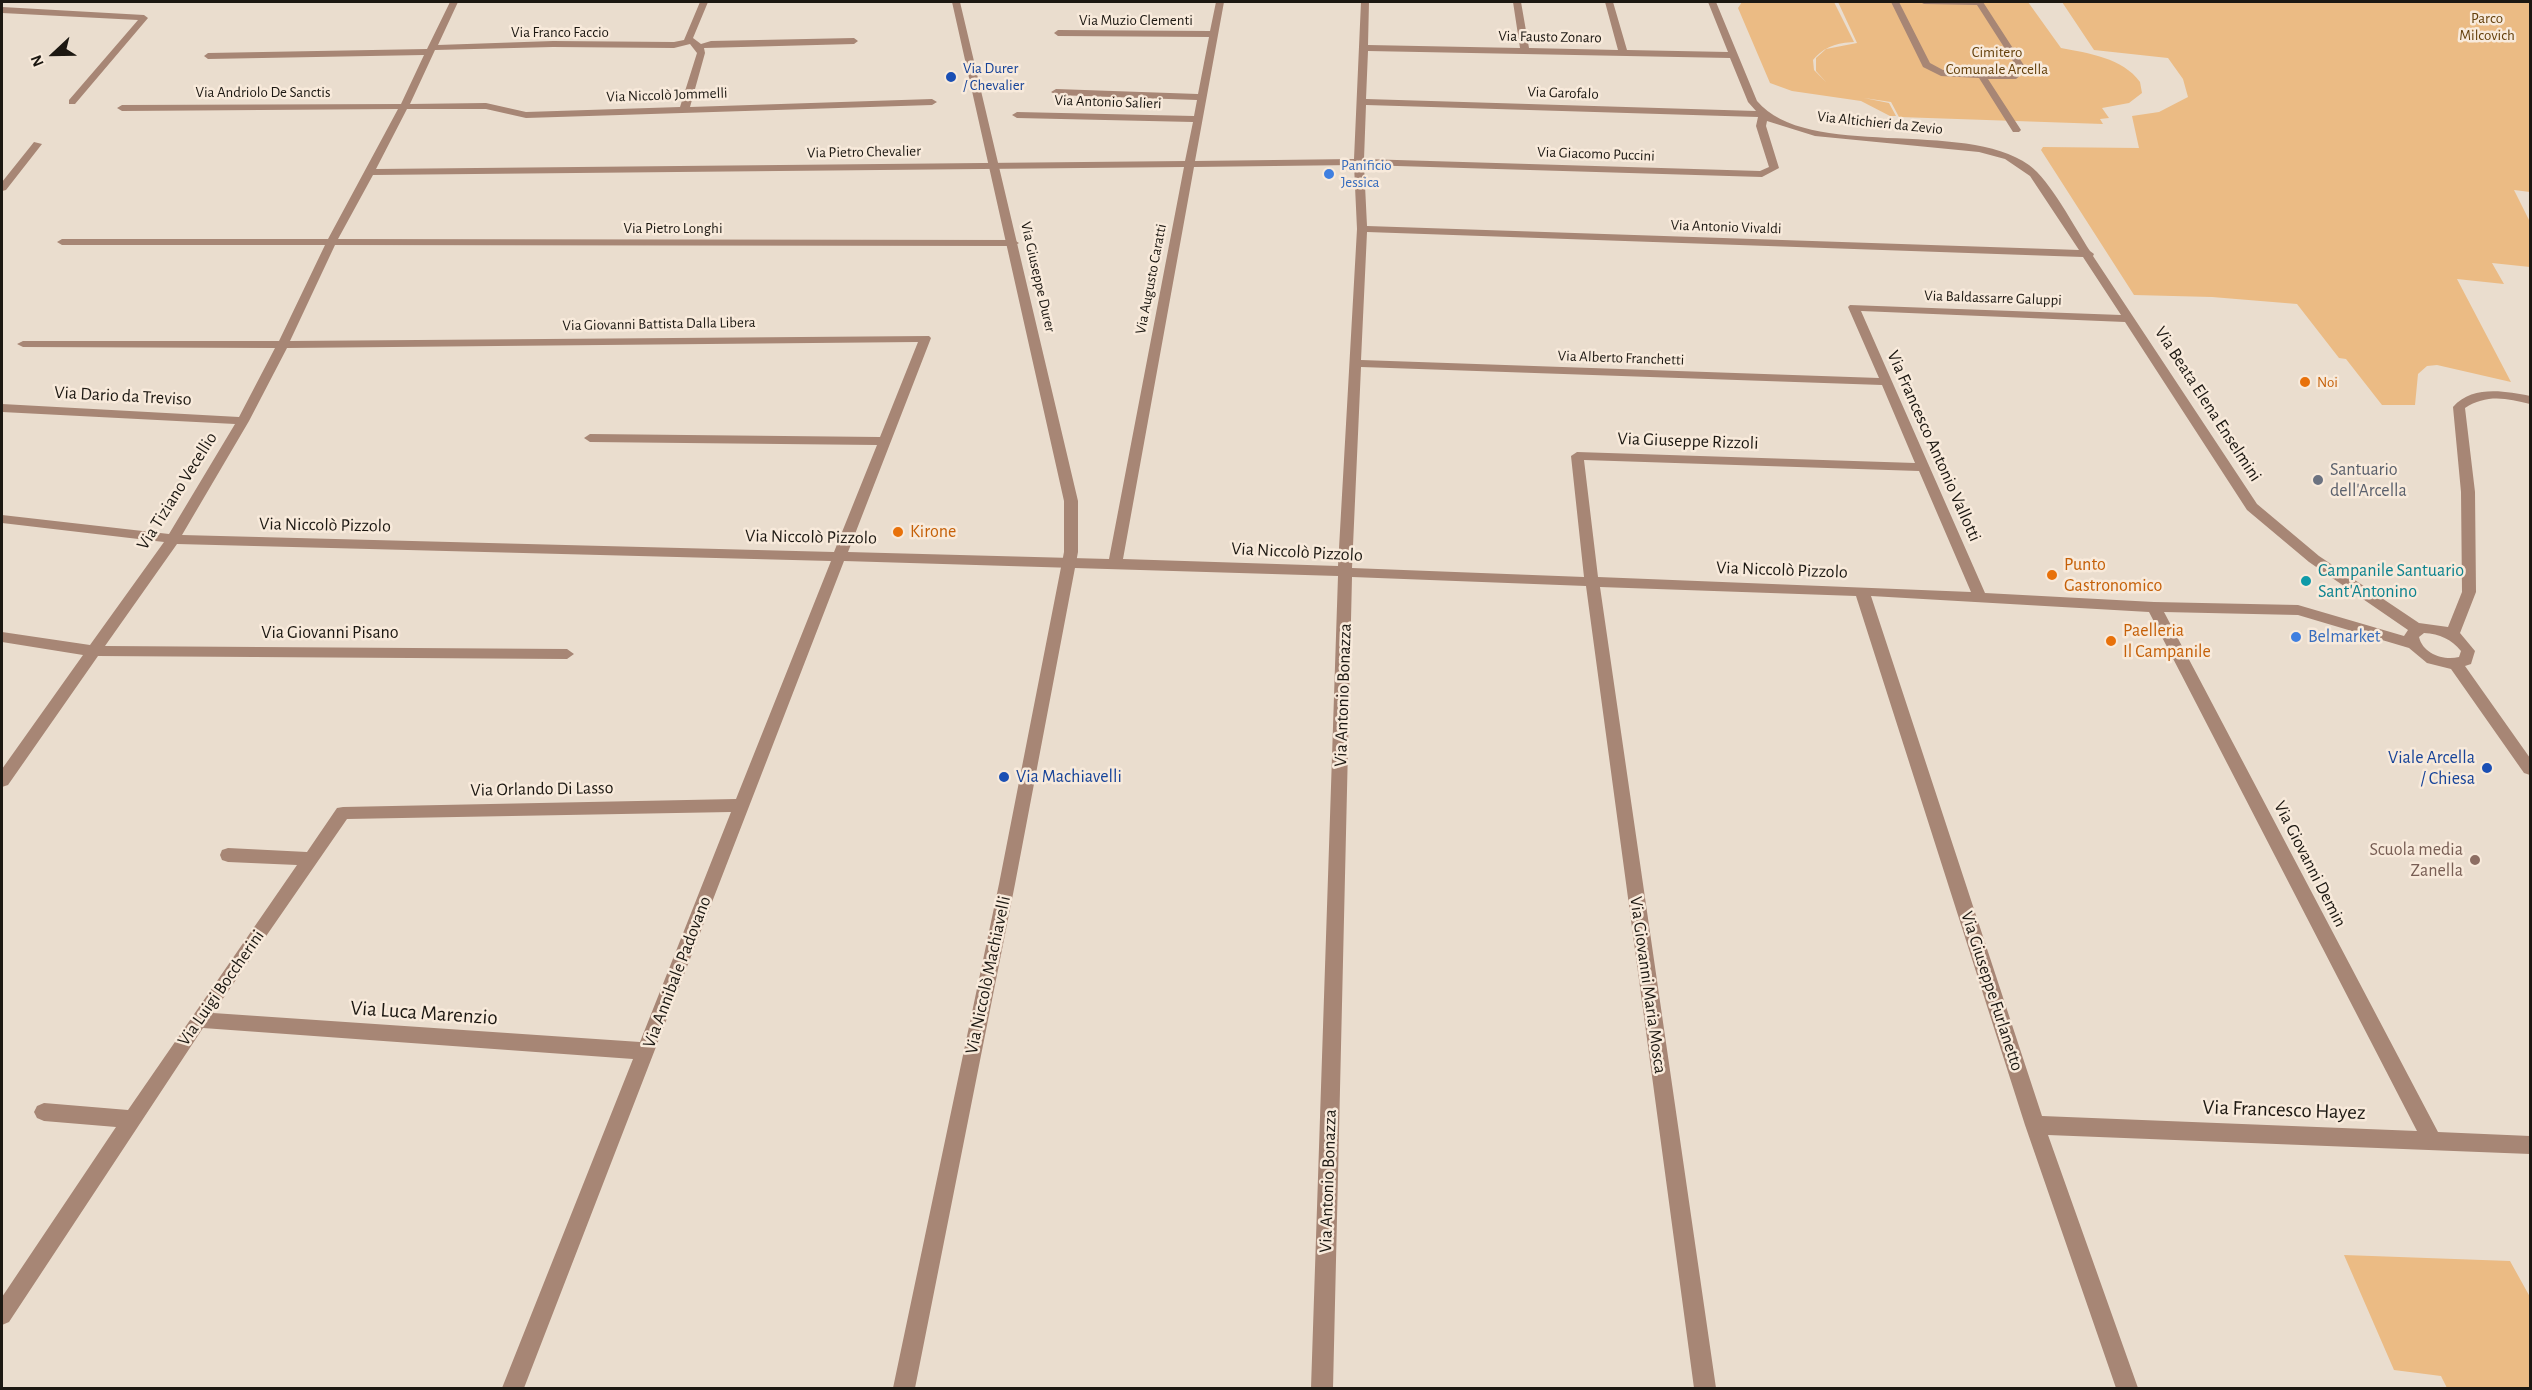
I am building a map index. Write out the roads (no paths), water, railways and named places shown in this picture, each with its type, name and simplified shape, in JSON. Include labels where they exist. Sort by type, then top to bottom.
[{"type":"street","name":"Via Tiziano Vecellio","points":[[2,781],[173,539],[243,421],[283,345],[331,243],[404,107],[454,2]]},
{"type":"street","points":[[704,2],[688,37],[688,42],[699,47],[711,44],[854,40]]},
{"type":"street","name":"Via Giuseppe Durer","points":[[957,2],[1014,243],[1071,501],[1072,524],[1068,561]]},
{"type":"street","name":"Via Augusto Caratti","points":[[1115,563],[1220,2]]},
{"type":"street","name":"Via Antonio Bonazza","points":[[1322,1389],[1346,572],[1362,229],[1359,162],[1365,2]]},
{"type":"street","points":[[1517,2],[1526,50]]},
{"type":"street","points":[[1609,2],[1623,52]]},
{"type":"street","points":[[1712,2],[1753,102],[1763,114]]},
{"type":"street","points":[[1895,2],[1926,65],[1941,73],[2016,76],[2023,70],[1980,2],[1924,2]]},
{"type":"street","points":[[2,10],[144,18],[72,102]]},
{"type":"street","name":"Via Muzio Clementi","points":[[1058,33],[1214,34]]},
{"type":"street","name":"Via Franco Faccio","points":[[430,50],[553,44],[674,45],[688,42]]},
{"type":"street","points":[[684,110],[701,54],[699,47]]},
{"type":"street","name":"Via Fausto Zonaro","points":[[1364,48],[1735,55]]},
{"type":"street","points":[[208,56],[430,50]]},
{"type":"street","points":[[1982,76],[2016,130]]},
{"type":"street","points":[[1056,92],[1201,98]]},
{"type":"street","name":"Via Niccolò Jommelli","points":[[404,107],[486,106],[526,115],[932,102]]},
{"type":"street","name":"Via Garofalo","points":[[1362,102],[1763,114]]},
{"type":"street","name":"Via Andriolo De Sanctis","points":[[122,108],[404,107]]},
{"type":"street","name":"Via Altichieri da Zevio","points":[[1763,114],[1775,122],[1815,133],[1979,148],[2012,158]]},
{"type":"street","name":"Via Giacomo Puccini","points":[[1359,162],[1762,174],[1774,168],[1761,126],[1763,114]]},
{"type":"street","name":"Via Antonio Salieri","points":[[1017,115],[1198,119]]},
{"type":"street","points":[[2,188],[37,144]]},
{"type":"street","name":"Via Beata Elena Enselmini","points":[[2012,158],[2034,174],[2089,254],[2224,467],[2252,507],[2314,559],[2417,629]]},
{"type":"street","name":"Via Pietro Chevalier","points":[[370,172],[1359,162]]},
{"type":"street","name":"Via Antonio Vivaldi","points":[[1362,229],[2089,254]]},
{"type":"street","points":[[62,242],[331,243]]},
{"type":"street","name":"Via Pietro Longhi","points":[[331,243],[1014,243]]},
{"type":"street","name":"Via Baldassarre Galuppi","points":[[1854,307],[2130,319]]},
{"type":"street","name":"Via Francesco Antonio Vallotti","points":[[1854,307],[1981,599]]},
{"type":"street","name":"Via Giovanni Battista Dalla Libera","points":[[283,345],[925,338],[841,556]]},
{"type":"street","points":[[23,344],[283,345]]},
{"type":"street","name":"Via Alberto Franchetti","points":[[1355,363],[1886,382]]},
{"type":"street","points":[[2452,635],[2469,592],[2468,492],[2459,407],[2473,396],[2506,394],[2530,400]]},
{"type":"street","name":"Via Dario da Treviso","points":[[2,408],[243,421]]},
{"type":"street","points":[[590,438],[885,441]]},
{"type":"street","name":"Via Giuseppe Rizzoli","points":[[1592,582],[1577,456],[1924,467]]},
{"type":"street","name":"Via Niccolò Pizzolo","points":[[2,519],[173,539],[1068,561],[1862,591],[2154,607],[2298,610],[2414,644],[2436,660],[2455,664]]},
{"type":"street","name":"Via Annibale Padovano","points":[[513,1389],[841,556]]},
{"type":"street","name":"Via Niccolò Machiavelli","points":[[904,1389],[1007,884],[1068,561]]},
{"type":"street","name":"Via Giovanni Maria Mosca","points":[[1592,582],[1705,1389]]},
{"type":"street","name":"Via Giuseppe Furlanetto","points":[[1862,591],[2036,1125],[2127,1389]]},
{"type":"street","name":"Via Giovanni Demin","points":[[2154,607],[2431,1139]]},
{"type":"street","points":[[2414,644],[2411,635],[2417,629],[2435,628],[2452,635],[2468,651],[2466,660],[2455,664],[2530,769]]},
{"type":"street","points":[[2,637],[92,651]]},
{"type":"street","name":"Via Giovanni Pisano","points":[[92,651],[567,654]]},
{"type":"street","name":"Via Orlando Di Lasso","points":[[343,813],[742,805]]},
{"type":"street","name":"Via Luigi Boccherini","points":[[2,1316],[198,1020],[343,813]]},
{"type":"street","points":[[228,855],[312,859]]},
{"type":"street","name":"Via Luca Marenzio","points":[[198,1020],[646,1051]]},
{"type":"street","points":[[44,1112],[133,1119]]},
{"type":"street","name":"Via Francesco Hayez","points":[[2036,1125],[2431,1139],[2530,1145]]},
{"type":"place","name":"Via Durer / Chevalier","points":[[951,77]]},
{"type":"place","name":"Panificio Jessica","points":[[1329,174]]},
{"type":"place","name":"Noi","points":[[2305,382]]},
{"type":"place","name":"Santuario dell'Arcella","points":[[2318,480]]},
{"type":"place","name":"Kirone","points":[[898,532]]},
{"type":"place","name":"Punto Gastronomico","points":[[2052,575]]},
{"type":"place","name":"Campanile Santuario Sant'Antonino","points":[[2306,581]]},
{"type":"place","name":"Belmarket","points":[[2296,637]]},
{"type":"place","name":"Paelleria Il Campanile","points":[[2111,641]]},
{"type":"place","name":"Viale Arcella / Chiesa","points":[[2487,768]]},
{"type":"place","name":"Via Machiavelli","points":[[1004,777]]},
{"type":"place","name":"Scuola media Zanella","points":[[2475,860]]},
{"type":"park label","name":"Parco Milcovich","points":[[2487,26]]},
{"type":"park label","name":"Cimitero Comunale Arcella","points":[[1997,60]]}]
